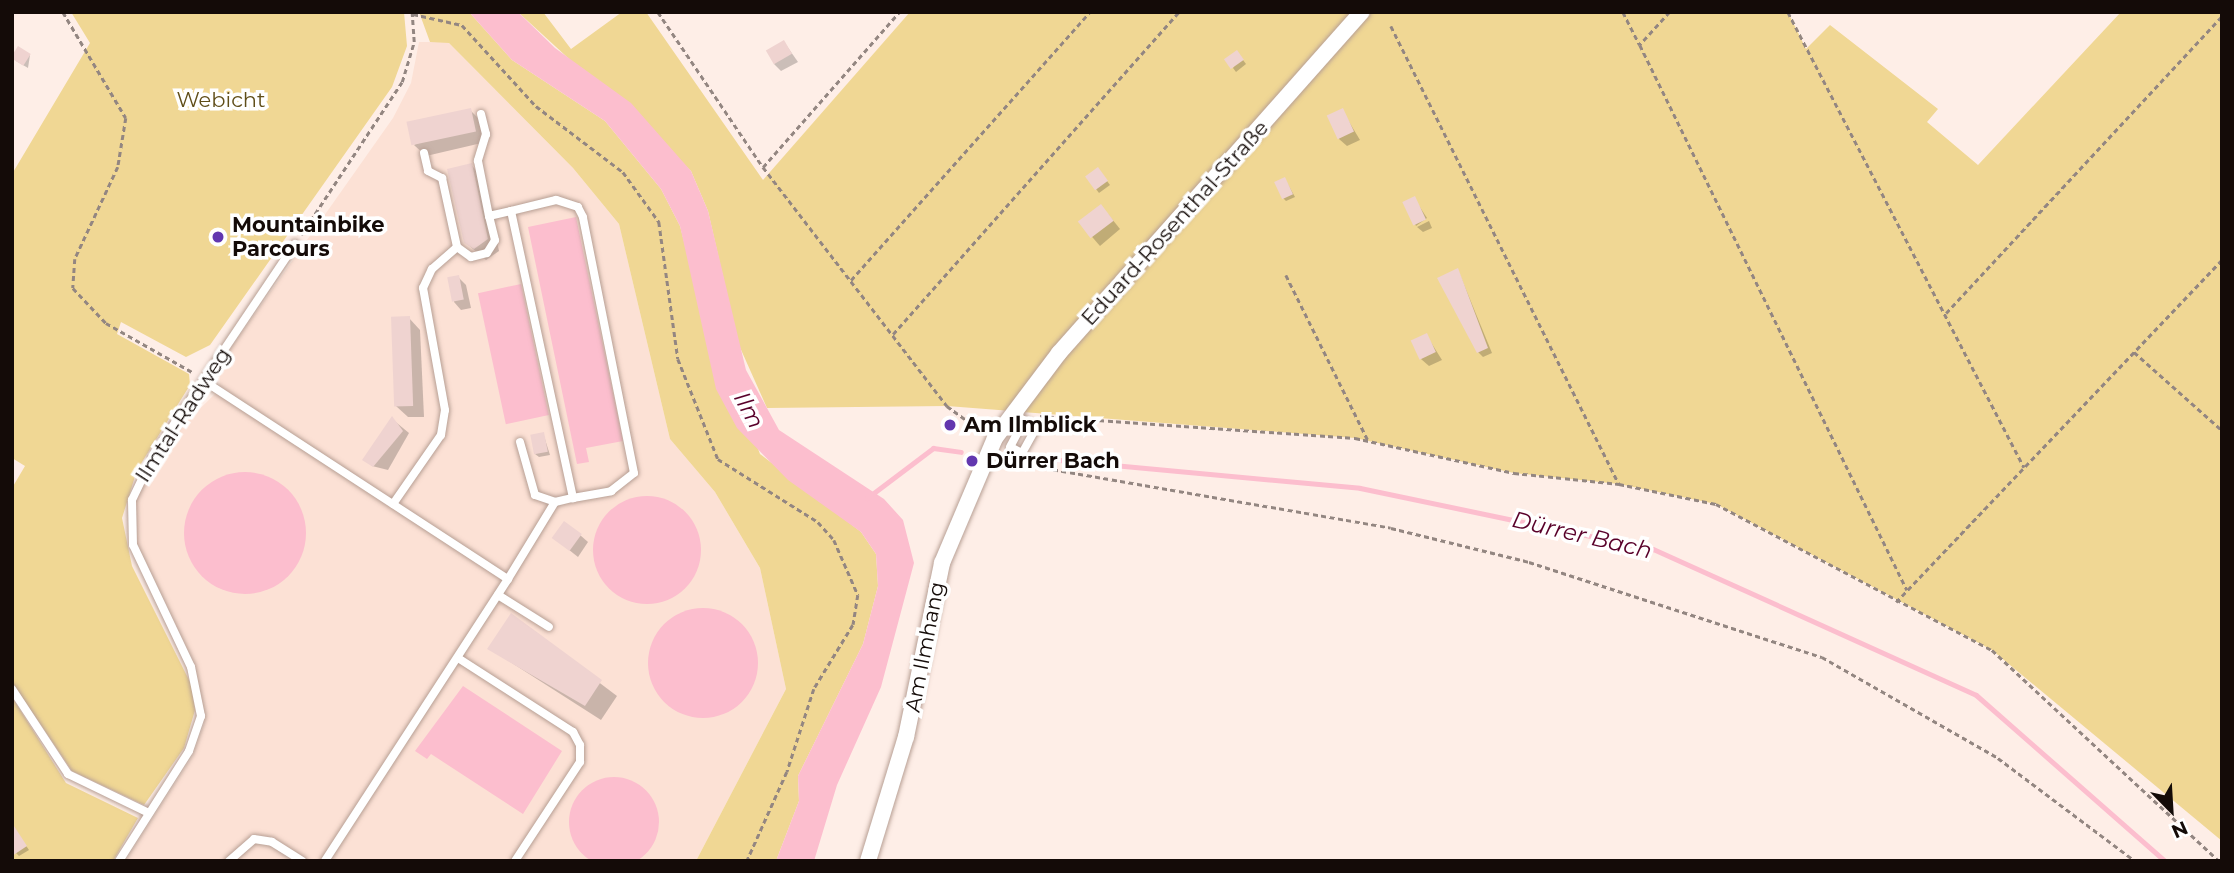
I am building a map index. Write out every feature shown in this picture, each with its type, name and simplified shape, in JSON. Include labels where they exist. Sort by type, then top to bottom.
[{"type":"street","name":"Eduard-Rosenthal-Straße","points":[[995,438],[1017,417],[1362,12]]},
{"type":"street","name":"Am Ilmhang","points":[[868,861],[906,737],[942,563],[995,438]]},
{"type":"lane","points":[[424,153],[428,171],[442,178],[457,247],[471,257],[486,253],[495,240],[478,161],[486,134],[481,114]]},
{"type":"lane","points":[[489,216],[556,200],[578,207],[583,217],[635,464],[621,486],[555,502],[535,495],[520,442]]},
{"type":"lane","points":[[511,211],[573,498]]},
{"type":"lane","name":"Ilmtal-Radweg","points":[[119,861],[189,751],[201,698],[138,564],[129,529],[132,500],[154,454],[295,244]]},
{"type":"lane","points":[[393,504],[441,435],[445,410],[423,288],[432,269],[457,247]]},
{"type":"lane","points":[[204,382],[508,579]]},
{"type":"lane","points":[[327,860],[555,502]]},
{"type":"lane","points":[[498,595],[549,627]]},
{"type":"lane","points":[[458,658],[573,732],[580,745],[580,762],[515,861]]},
{"type":"lane","points":[[12,690],[68,774],[149,813]]},
{"type":"lane","points":[[229,861],[254,839],[272,842],[302,861]]},
{"type":"path","points":[[63,12],[126,118],[118,166],[75,259],[73,288],[106,323],[204,382]]},
{"type":"path","points":[[658,12],[763,167],[947,405],[995,438]]},
{"type":"path","points":[[763,167],[899,12]]},
{"type":"path","points":[[851,280],[1090,12]]},
{"type":"path","points":[[893,335],[1179,12]]},
{"type":"path","points":[[1623,12],[1907,590]]},
{"type":"path","points":[[1640,45],[1670,12]]},
{"type":"path","points":[[1788,12],[2024,467]]},
{"type":"path","points":[[295,244],[386,112],[414,42],[412,13],[462,25],[536,106],[623,172],[659,222],[678,359],[718,459],[818,522],[834,540],[858,595],[853,625],[814,689],[787,772],[747,861]]},
{"type":"path","points":[[1946,313],[2222,16]]},
{"type":"path","points":[[1391,26],[1619,484]]},
{"type":"path","points":[[1895,602],[2222,260]]},
{"type":"path","points":[[1286,275],[1369,442]]},
{"type":"path","points":[[2134,352],[2222,430]]},
{"type":"path","points":[[1017,417],[1369,442],[1514,473],[1619,484],[1716,504],[1895,602],[1992,650],[2220,861]]},
{"type":"path","points":[[1021,459],[1029,466],[1260,502],[1479,549],[1822,657],[1998,758],[2135,861]]},
{"type":"shaded area","points":[[419,42],[448,42],[573,168],[619,224],[670,439],[715,492],[760,568],[786,689],[696,861],[125,861],[192,757],[204,724],[195,665],[137,543],[136,499],[169,439],[219,390],[221,362],[393,118],[411,83]]},
{"type":"green space","name":"Webicht","points":[[71,12],[404,12],[407,46],[392,87],[210,345],[186,357],[121,322],[117,334],[189,374],[190,385],[137,470],[122,518],[132,566],[191,684],[195,710],[184,748],[144,805],[72,771],[12,682],[12,488],[25,466],[12,458],[12,174],[90,43]]},
{"type":"green space","points":[[419,12],[469,12],[512,60],[605,121],[661,189],[680,226],[696,287],[760,454],[861,532],[876,554],[878,586],[863,644],[798,776],[799,801],[776,861],[696,861],[786,689],[760,568],[715,492],[670,439],[619,224],[573,168],[449,43],[430,42]]},
{"type":"green space","points":[[518,12],[543,12],[571,49],[622,12],[646,12],[763,180],[910,12],[1788,12],[1806,49],[1830,25],[1938,109],[1927,122],[1978,165],[2121,12],[2222,12],[2222,841],[1992,650],[1716,504],[1619,484],[1514,473],[1355,438],[947,406],[767,408],[738,343],[708,211],[691,171]]},
{"type":"green space","points":[[12,697],[66,783],[138,818],[113,861],[12,861]]},
{"type":"water","name":"Ilm","points":[[469,12],[518,12],[555,48],[631,103],[691,171],[708,211],[746,370],[779,430],[884,499],[903,520],[914,563],[881,687],[837,785],[814,861],[776,861],[799,801],[798,776],[863,644],[878,586],[876,554],[861,532],[788,480],[737,428],[716,389],[680,226],[661,189],[605,121],[512,60]]},
{"type":"water","points":[[576,217],[623,441],[586,448],[589,462],[577,464],[528,227]]},
{"type":"water","points":[[521,284],[549,415],[506,424],[478,293]]},
{"type":"water","points":[[245,472],[268,477],[288,490],[301,510],[306,533],[301,556],[288,576],[268,589],[245,594],[222,589],[202,576],[189,556],[184,533],[189,510],[202,490],[222,477]]},
{"type":"water","points":[[647,496],[668,500],[685,512],[697,529],[701,550],[697,571],[685,588],[668,600],[647,604],[626,600],[609,588],[597,571],[593,550],[597,529],[609,512],[626,500]]},
{"type":"water","points":[[703,608],[724,613],[742,624],[753,642],[758,663],[753,684],[742,702],[724,713],[703,718],[682,713],[664,702],[653,684],[648,663],[653,642],[664,624],[682,613]]},
{"type":"water","points":[[463,686],[562,751],[523,814],[431,754],[427,759],[415,751]]},
{"type":"water","points":[[614,777],[631,781],[646,790],[655,805],[659,822],[655,839],[646,854],[631,863],[614,867],[597,863],[582,854],[573,839],[569,822],[573,805],[582,790],[597,781]]},
{"type":"building","points":[[784,40],[792,54],[774,64],[766,50]]},
{"type":"building","points":[[18,46],[31,54],[23,66],[12,59]]},
{"type":"building","points":[[1237,50],[1244,60],[1231,69],[1224,59]]},
{"type":"building","points":[[471,108],[476,131],[411,145],[406,122]]},
{"type":"building","points":[[1343,108],[1354,132],[1338,139],[1327,116]]},
{"type":"building","points":[[472,163],[488,239],[474,249],[464,243],[447,169]]},
{"type":"building","points":[[1098,167],[1108,181],[1095,190],[1085,176]]},
{"type":"building","points":[[1285,177],[1293,194],[1282,199],[1274,182]]},
{"type":"building","points":[[1415,196],[1426,220],[1413,225],[1402,202]]},
{"type":"building","points":[[1101,204],[1114,221],[1090,238],[1078,221]]},
{"type":"building","points":[[1458,268],[1488,348],[1477,353],[1437,278]]},
{"type":"building","points":[[459,275],[464,300],[452,302],[447,277]]},
{"type":"building","points":[[410,316],[413,406],[394,407],[391,317]]},
{"type":"building","points":[[1427,333],[1436,352],[1420,360],[1411,341]]},
{"type":"building","points":[[392,416],[403,431],[373,467],[362,460]]},
{"type":"building","points":[[544,432],[548,452],[534,454],[530,435]]},
{"type":"building","points":[[564,521],[582,534],[569,551],[552,538]]},
{"type":"building","points":[[511,613],[602,680],[585,706],[487,649]]},
{"type":"building","points":[[12,823],[27,846],[12,856]]},
{"type":"waterway","name":"Dürrer Bach","points":[[867,498],[933,448],[961,452]]},
{"type":"waterway","name":"Dürrer Bach","points":[[1038,458],[1360,488],[1653,549],[1976,695],[2165,861]]},
{"type":"place","name":"Mountainbike Parcours","points":[[218,237]]},
{"type":"place","name":"Am Ilmblick","points":[[950,425]]},
{"type":"place","name":"Dürrer Bach","points":[[972,461]]}]
